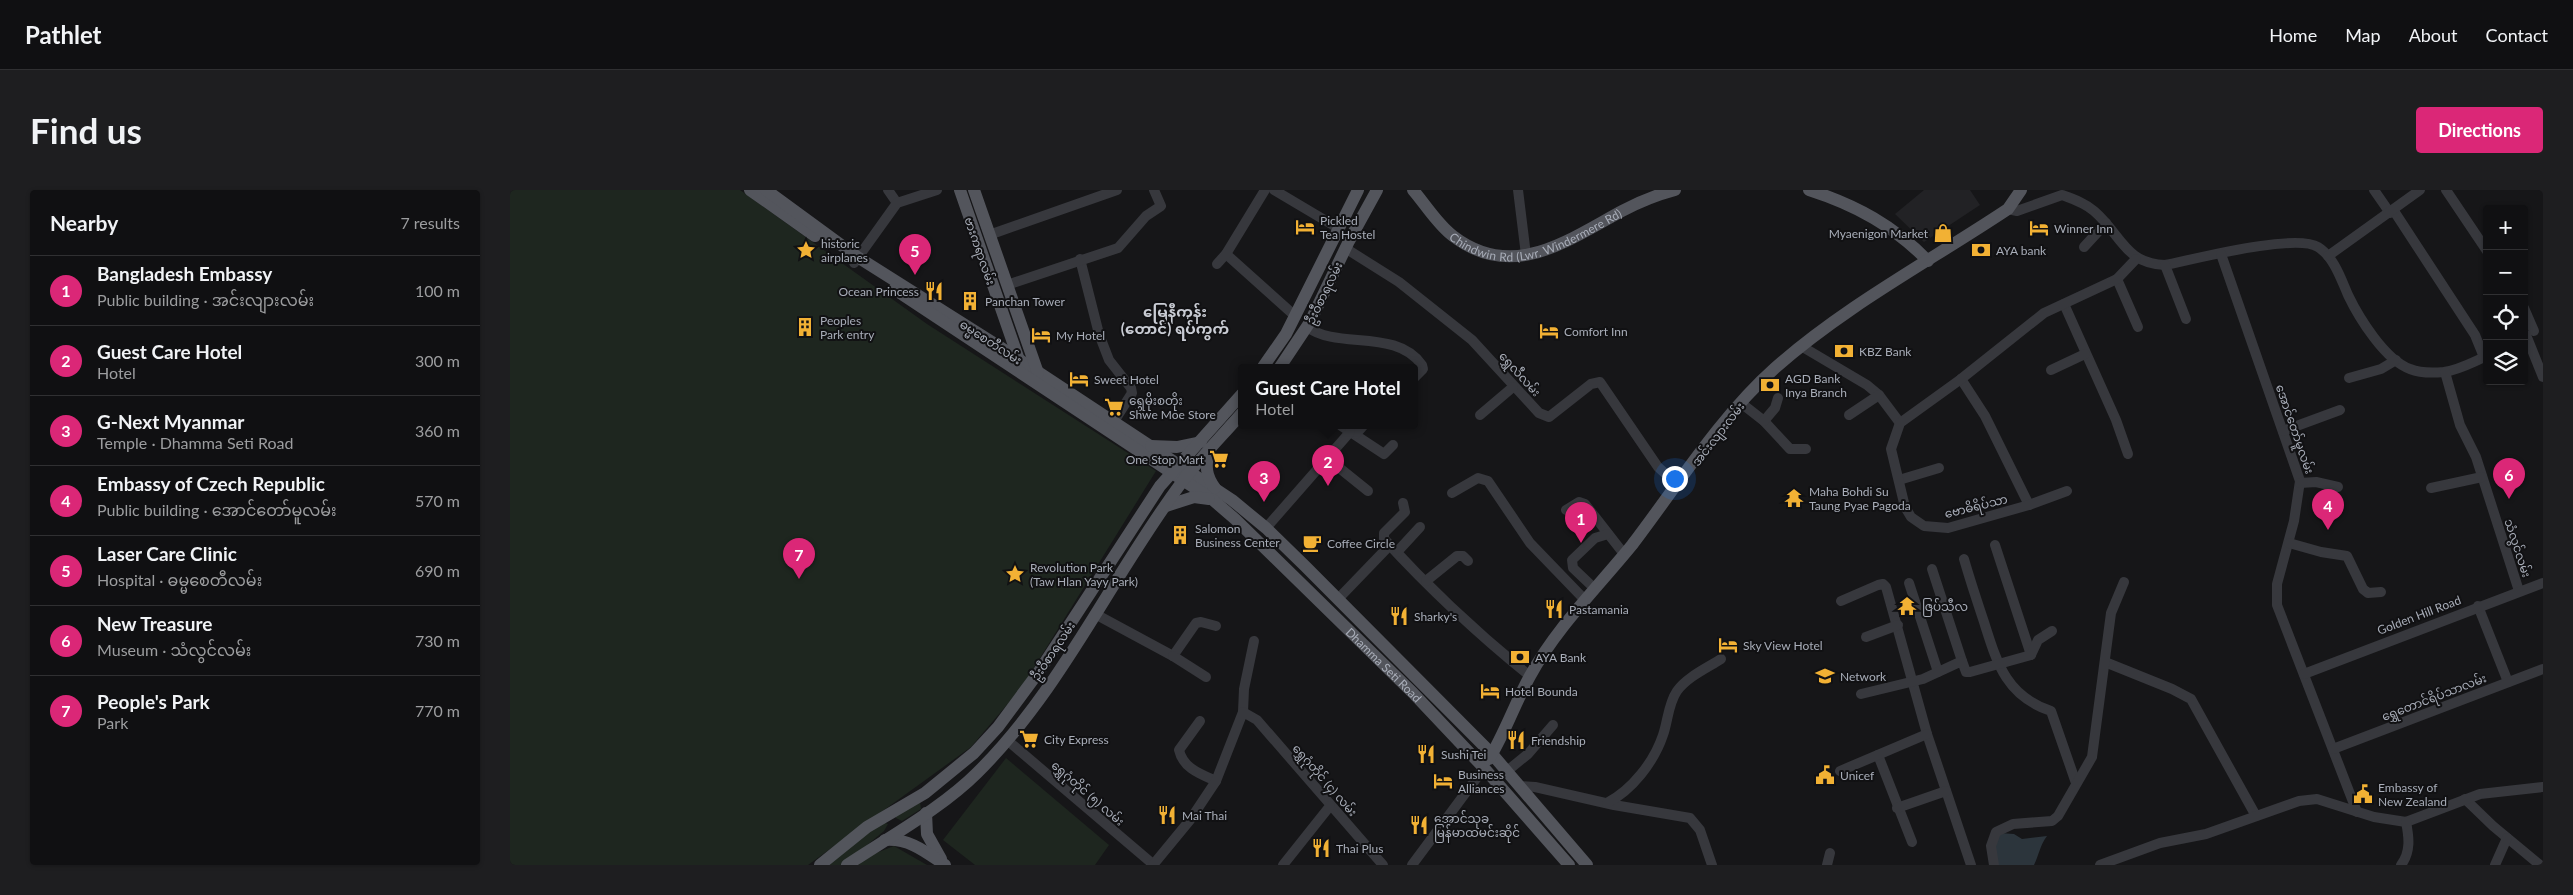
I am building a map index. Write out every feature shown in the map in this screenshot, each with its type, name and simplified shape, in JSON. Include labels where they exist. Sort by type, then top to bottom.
[{"type":"main road","name":"ဓမ္မစေတီလမ်း","points":[[750,190],[1034,377],[1152,460],[1175,469],[1215,495]]},
{"type":"main road","name":"ဓမ္မစေတီလမ်း","points":[[766,190],[857,260],[1000,346],[1019,360]]},
{"type":"main road","name":"ဗားကရာလမ်း","points":[[960,190],[1019,360],[1034,377]]},
{"type":"main road","name":"ဗားကရာလမ်း","points":[[974,190],[1014,306],[1034,377]]},
{"type":"main road","name":"ဦးဝီစာရလမ်း","points":[[1265,364],[1286,334],[1358,190]]},
{"type":"main road","name":"ဦးဝီစာရလမ်း","points":[[1282,364],[1307,327],[1376,190]]},
{"type":"main road","name":"Chindwin Rd (Lwr. Windermere Rd)","points":[[1413,190],[1448,232],[1469,246],[1486,254],[1526,255],[1559,246],[1623,210],[1675,190]]},
{"type":"main road","points":[[1810,190],[1853,205],[1870,214],[1913,245],[1928,261]]},
{"type":"main road","name":"အင်းလျားလမ်း","points":[[1484,768],[1530,676],[1548,647],[1584,599],[1624,554],[1741,403],[1760,382],[1801,346],[1843,316],[2008,209],[2021,190]]},
{"type":"main road","points":[[1336,231],[1347,245]]},
{"type":"main road","points":[[1001,311],[1008,312],[1014,306]]},
{"type":"main road","points":[[1000,346],[1008,347],[1011,338]]},
{"type":"main road","name":"ဓမ္မစေတီလမ်း","points":[[1034,377],[1113,423],[1148,446],[1175,469]]},
{"type":"main road","name":"ဦးဝီစာရလမ်း","points":[[847,865],[931,809],[976,774],[1007,740],[1097,615],[1205,446],[1238,400]]},
{"type":"main road","name":"ဦးဝီစာရလမ်း","points":[[820,865],[867,827],[925,793],[974,753],[998,727],[1038,673],[1160,486],[1175,469],[1205,446],[1238,417]]},
{"type":"main road","points":[[1148,446],[1205,446],[1207,473],[1215,495],[1194,497],[1166,506]]},
{"type":"main road","points":[[1152,460],[1159,472],[1160,486]]},
{"type":"main road","name":"Dhamma Seti Road","points":[[1215,495],[1266,528],[1338,599],[1492,754],[1587,865]]},
{"type":"main road","name":"Dhamma Seti Road","points":[[1215,495],[1242,525],[1413,693],[1484,768],[1569,865]]},
{"type":"main road","points":[[1327,610],[1338,599]]},
{"type":"main road","points":[[925,793],[931,809],[927,834],[944,864]]},
{"type":"main road","points":[[892,812],[890,820],[896,832],[944,864]]},
{"type":"main road","points":[[885,840],[897,839],[910,842]]},
{"type":"street","points":[[888,190],[897,203]]},
{"type":"street","points":[[857,260],[897,203],[937,190]]},
{"type":"street","points":[[989,235],[1117,190]]},
{"type":"street","points":[[1007,285],[1120,247],[1146,216],[1161,206],[1154,190]]},
{"type":"street","points":[[1217,264],[1226,254],[1265,190]]},
{"type":"street","points":[[1274,190],[1336,231]]},
{"type":"street","points":[[1518,190],[1526,255]]},
{"type":"street","points":[[2008,209],[2017,212],[2076,190]]},
{"type":"street","points":[[2374,190],[2392,212],[2475,335],[2483,352]]},
{"type":"street","points":[[2328,256],[2392,212],[2420,190]]},
{"type":"street","points":[[2446,190],[2483,244]]},
{"type":"street","points":[[2062,195],[2085,204],[2106,223],[2136,259],[2150,264],[2165,265],[2263,246],[2306,243],[2318,247],[2328,256],[2359,315],[2372,335],[2396,360],[2410,369],[2426,372],[2445,372],[2483,357]]},
{"type":"street","points":[[2084,247],[2106,223]]},
{"type":"street","name":"ရွှေလီလမ်း","points":[[1347,245],[1399,282],[1472,340],[1539,414],[1549,417],[1591,384],[1600,382],[1658,467],[1678,485]]},
{"type":"street","points":[[1226,254],[1294,315]]},
{"type":"street","name":"အောင်တော်မူလမ်း","points":[[2221,254],[2300,483],[2289,543],[2277,584],[2277,605],[2357,812]]},
{"type":"street","points":[[1080,259],[1099,334],[1109,360],[1132,393],[1113,423]]},
{"type":"street","points":[[1801,346],[1852,375],[1879,395],[1900,423],[1961,379],[2044,313],[2117,279],[2136,259]]},
{"type":"street","points":[[2165,265],[2186,319]]},
{"type":"street","points":[[2117,279],[2138,327]]},
{"type":"street","points":[[2064,304],[2116,420],[2128,454]]},
{"type":"street","points":[[2528,320],[2543,377]]},
{"type":"street","points":[[1307,327],[1317,334],[1367,340],[1400,347],[1422,365],[1423,369],[1418,374]]},
{"type":"street","points":[[2051,370],[2085,354]]},
{"type":"street","points":[[2349,378],[2381,369],[2396,360]]},
{"type":"street","name":"သံလွင်လမ်း","points":[[2445,372],[2460,424],[2476,457],[2519,591]]},
{"type":"street","points":[[1961,379],[1985,416],[2029,505]]},
{"type":"street","points":[[1480,415],[1513,387]]},
{"type":"street","points":[[1849,415],[1879,395]]},
{"type":"street","points":[[1764,420],[1772,412],[1778,398]]},
{"type":"street","points":[[1741,403],[1764,420],[1790,449],[1806,449]]},
{"type":"street","points":[[2283,431],[2340,410]]},
{"type":"street","name":"ဗောဓိရိပ်သာ","points":[[1900,423],[1891,449],[1905,507],[1912,517],[1924,526],[1948,528],[2029,505],[2067,491]]},
{"type":"street","points":[[1346,429],[1384,454],[1393,445]]},
{"type":"street","points":[[1266,528],[1327,458],[1358,429]]},
{"type":"street","points":[[1327,458],[1368,491]]},
{"type":"street","points":[[1899,480],[1939,468]]},
{"type":"street","points":[[2431,488],[2482,477]]},
{"type":"street","points":[[1452,493],[1478,478],[1488,481],[1530,544],[1584,599]]},
{"type":"street","points":[[2300,483],[2316,482],[2338,487]]},
{"type":"street","points":[[1566,510],[1582,502],[1624,554]]},
{"type":"street","points":[[1402,503],[1405,512],[1383,536],[1484,638],[1530,676]]},
{"type":"street","points":[[1338,599],[1393,548],[1420,527]]},
{"type":"street","points":[[1594,588],[1573,568],[1572,560],[1595,538],[1608,534]]},
{"type":"street","points":[[2289,543],[2321,552],[2347,556],[2363,589],[2368,593],[2380,592]]},
{"type":"street","points":[[1995,545],[2031,655]]},
{"type":"street","points":[[1426,581],[1457,556],[1463,556],[1468,561]]},
{"type":"street","points":[[1964,560],[1998,666],[2012,686],[2037,706],[2051,711],[2076,783]]},
{"type":"street","points":[[1932,569],[1967,673],[1998,666],[2031,655],[2038,640],[2052,632]]},
{"type":"street","points":[[1994,865],[1991,846],[1996,832],[2013,824],[2052,821],[2058,816],[2076,783],[2088,768],[2092,757],[2111,613],[2124,582]]},
{"type":"street","points":[[1909,583],[1938,672]]},
{"type":"street","name":"Golden Hill Road","points":[[2304,674],[2478,606],[2543,583]]},
{"type":"street","points":[[1841,601],[1883,584],[1886,587],[1914,680],[1927,734],[1971,865]]},
{"type":"street","points":[[2478,606],[2508,682]]},
{"type":"street","points":[[1097,615],[1173,656],[1206,677]]},
{"type":"street","points":[[1173,656],[1196,623],[1201,622],[1216,626]]},
{"type":"street","points":[[1866,637],[1898,625]]},
{"type":"street","points":[[1153,865],[1190,820],[1216,781],[1244,713],[1244,689],[1254,640]]},
{"type":"street","points":[[1607,803],[1617,798],[1646,768],[1662,737],[1672,702],[1678,690],[1689,679],[1721,660]]},
{"type":"street","points":[[1861,694],[1923,679],[1962,661]]},
{"type":"street","points":[[2105,662],[2172,688],[2191,699],[2197,706],[2256,816]]},
{"type":"street","name":"ရွှေတောင်ရိပ်သာလမ်း","points":[[2333,749],[2543,669]]},
{"type":"street","name":"ရွှေဂုံတိုင် (၄) လမ်း","points":[[1244,713],[1257,720],[1383,865]]},
{"type":"street","points":[[1200,721],[1180,750],[1182,760],[1194,771],[1216,781]]},
{"type":"street","points":[[1507,771],[1528,754],[1553,725]]},
{"type":"street","points":[[1840,771],[1927,734]]},
{"type":"street","name":"ရွှေဂုံတိုင် (၅) လမ်း","points":[[1007,740],[1153,865]]},
{"type":"street","points":[[1878,755],[1897,808],[1912,842]]},
{"type":"street","points":[[1412,865],[1484,768]]},
{"type":"street","points":[[1520,786],[1535,786],[1607,803],[1690,818],[1700,830],[1712,865]]},
{"type":"street","points":[[2100,865],[2160,843],[2206,834],[2308,799],[2317,799],[2374,817],[2406,822],[2465,798],[2492,792],[2543,787]]},
{"type":"street","points":[[1897,808],[1946,791]]},
{"type":"street","points":[[2465,798],[2507,838],[2528,862],[2540,865]]},
{"type":"street","points":[[1284,865],[1330,806]]},
{"type":"street","points":[[2401,865],[2408,850],[2406,822]]},
{"type":"street","points":[[2495,865],[2507,838]]},
{"type":"street","points":[[1827,865],[1830,853]]},
{"type":"shaded area","points":[[510,190],[740,190],[927,324],[1156,471],[1022,687],[971,747],[808,865],[510,865]]},
{"type":"shaded area","points":[[1924,190],[1970,190],[1980,205],[1924,242],[1895,214]]},
{"type":"shaded area","points":[[1006,758],[1109,845],[1095,865],[975,865],[943,840]]},
{"type":"shaded area","points":[[920,802],[921,809],[902,821],[896,818],[896,815]]},
{"type":"shaded area","points":[[883,822],[888,824],[884,831],[843,865],[825,865]]},
{"type":"shaded area","points":[[1999,833],[2014,834],[2022,839],[2047,836],[2034,865],[1996,865],[1994,848]]},
{"type":"shaded area","points":[[894,846],[927,865],[858,865],[871,855]]},
{"type":"place","name":"Pickled Tea Hostel","points":[[1305,227]]},
{"type":"place","name":"Winner Inn","points":[[2039,228]]},
{"type":"place","name":"Myaenigon Market","points":[[1943,233]]},
{"type":"place","name":"historic airplanes","points":[[806,250]]},
{"type":"place","name":"AYA bank","points":[[1981,250]]},
{"type":"place","name":"Laser Care Clinic","points":[[915,275]]},
{"type":"place","name":"Ocean Princess","points":[[934,291]]},
{"type":"place","name":"Panchan Tower","points":[[970,301]]},
{"type":"place","name":"Peoples Park entry","points":[[805,327]]},
{"type":"place","name":"Comfort Inn","points":[[1549,331]]},
{"type":"place","name":"My Hotel","points":[[1041,335]]},
{"type":"place","name":"KBZ Bank","points":[[1844,351]]},
{"type":"place","name":"Sweet Hotel","points":[[1079,379]]},
{"type":"place","name":"AGD Bank Inya Branch","points":[[1770,385]]},
{"type":"place","name":"ရွှေမိုးစတိုး Shwe Moe Store","points":[[1114,407]]},
{"type":"place","name":"One Stop Mart","points":[[1219,459]]},
{"type":"place","name":"Guest Care Hotel","points":[[1328,486]]},
{"type":"place","name":"Maha Bohdi Su Taung Pyae Pagoda","points":[[1794,498]]},
{"type":"place","name":"New Treasure","points":[[2509,499]]},
{"type":"place","name":"G-Next Myanmar","points":[[1264,502]]},
{"type":"place","name":"Embassy of Czech Republic","points":[[2328,530]]},
{"type":"place","name":"Salomon Business Center","points":[[1180,535]]},
{"type":"place","name":"Coffee Circle","points":[[1312,543]]},
{"type":"place","name":"Bangladesh Embassy","points":[[1581,543]]},
{"type":"place","name":"Revolution Park (Taw Hlan Yayy Park)","points":[[1015,574]]},
{"type":"place","name":"People's Park","points":[[799,579]]},
{"type":"place","name":"ဇြပ်သီလ","points":[[1907,606]]},
{"type":"place","name":"Pastamania","points":[[1554,609]]},
{"type":"place","name":"Sharky's","points":[[1399,616]]},
{"type":"place","name":"Sky View Hotel","points":[[1728,645]]},
{"type":"place","name":"AYA Bank","points":[[1520,657]]},
{"type":"place","name":"Network","points":[[1825,676]]},
{"type":"place","name":"Hotel Bounda","points":[[1490,691]]},
{"type":"place","name":"City Express","points":[[1029,739]]},
{"type":"place","name":"Friendship","points":[[1516,740]]},
{"type":"place","name":"Sushi Tei","points":[[1426,754]]},
{"type":"place","name":"Unicef","points":[[1825,775]]},
{"type":"place","name":"Business Alliances","points":[[1443,781]]},
{"type":"place","name":"Embassy of New Zealand","points":[[2363,794]]},
{"type":"place","name":"Mai Thai","points":[[1167,815]]},
{"type":"place","name":"အောင်သုခ မြန်မာထမင်းဆိုင်","points":[[1419,825]]},
{"type":"place","name":"Thai Plus","points":[[1321,848]]},
{"type":"district","name":"မြေနီကုန်း (တောင်) ရပ်ကွက်","points":[[1175,320]]}]
